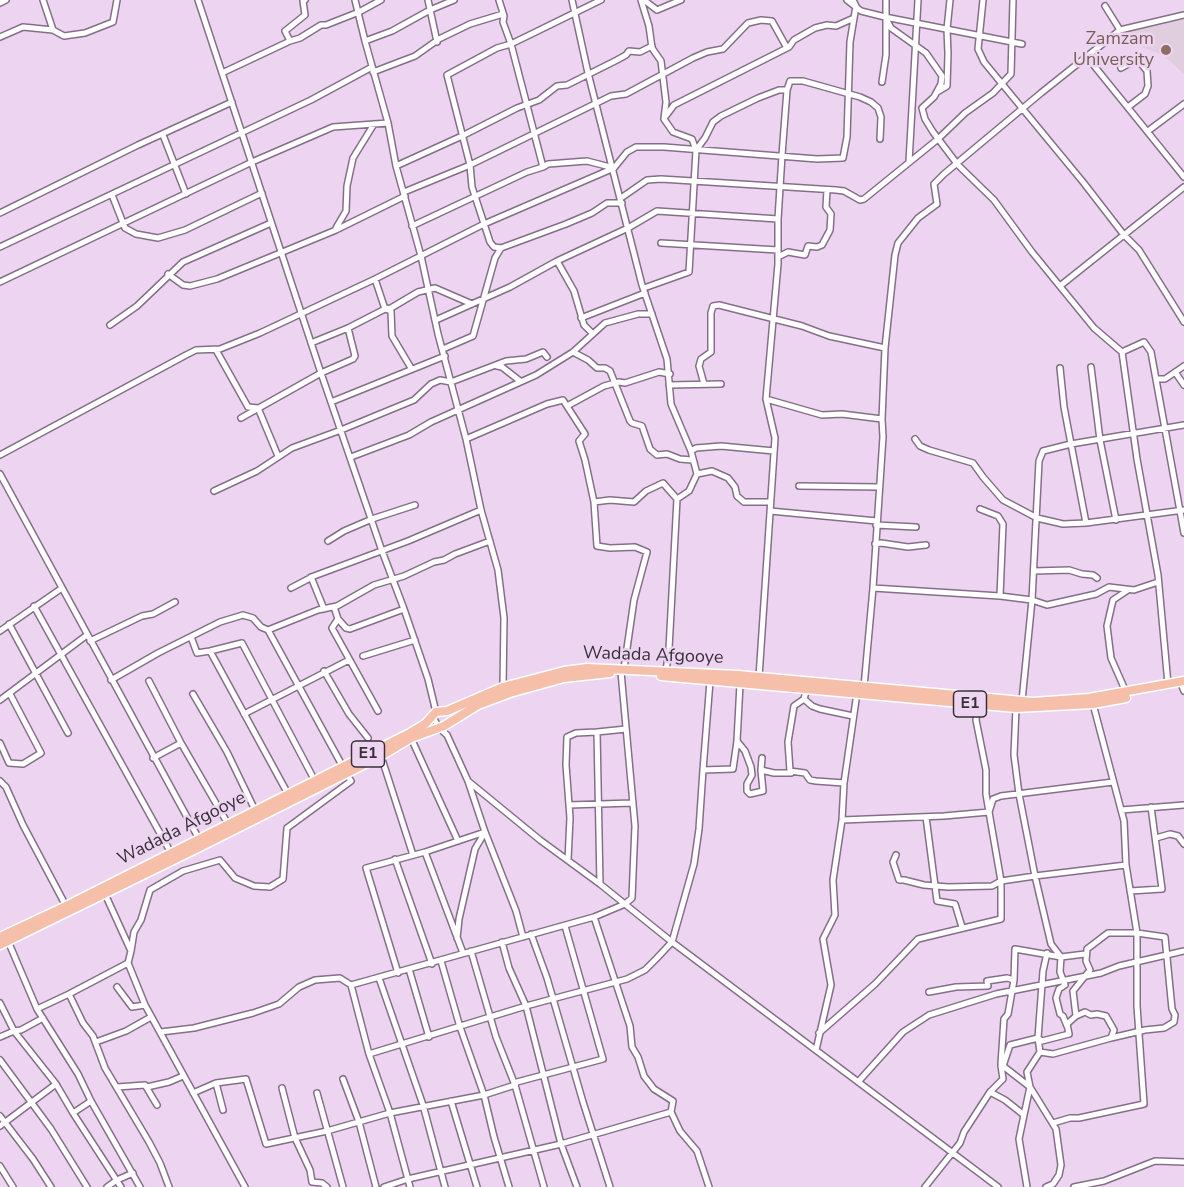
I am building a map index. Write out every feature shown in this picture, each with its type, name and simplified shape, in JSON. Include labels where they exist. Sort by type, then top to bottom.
[{"type":"highway","name":"Wadada Afgooye","points":[[3,941],[105,894],[345,770],[410,733],[435,715],[528,679],[587,668],[666,671],[759,677],[978,704],[1019,705],[1093,704],[1184,686]]},
{"type":"highway","name":"Wadada Afgooye","points":[[3,941],[66,906],[315,780],[381,756],[411,738],[439,728],[478,705],[510,693],[564,678],[622,670],[740,684],[861,690],[1019,705],[1072,700],[1168,684],[1184,686]]},
{"type":"street","points":[[0,3],[6,0]]},
{"type":"street","points":[[43,0],[53,30]]},
{"type":"street","points":[[0,37],[22,27],[53,30],[64,36],[85,33],[110,24],[116,18],[117,0]]},
{"type":"street","points":[[198,0],[300,313],[382,551],[415,639],[439,728],[447,735],[468,781],[484,832],[516,911],[523,937]]},
{"type":"street","points":[[290,41],[285,31],[304,15],[303,1],[305,0]]},
{"type":"street","points":[[355,0],[388,123],[396,166],[421,256],[502,592],[505,643],[502,662],[503,687]]},
{"type":"street","points":[[222,73],[300,38],[321,25],[359,12],[381,0]]},
{"type":"street","points":[[428,0],[437,42]]},
{"type":"street","points":[[365,41],[454,0]]},
{"type":"street","points":[[499,0],[543,167]]},
{"type":"street","points":[[572,0],[588,74],[628,228],[667,359],[674,415],[695,463],[697,474],[689,491],[677,499]]},
{"type":"street","points":[[601,0],[447,74],[470,165],[475,196],[492,245],[498,249],[592,213],[607,203],[622,201],[649,179],[844,191],[860,200],[864,199],[938,139],[965,113],[993,93],[1011,74],[1013,0]]},
{"type":"street","points":[[643,0],[657,10],[681,0]]},
{"type":"street","points":[[581,318],[689,272],[696,150],[692,139],[673,132],[663,119],[666,102],[661,60],[652,46],[643,0]]},
{"type":"street","points":[[847,0],[854,3],[861,11],[1022,44]]},
{"type":"street","points":[[882,82],[886,55],[886,0]]},
{"type":"street","points":[[909,162],[918,0]]},
{"type":"street","points":[[950,0],[947,29],[947,86],[937,92],[922,108],[922,111],[938,139],[958,165],[994,201],[1094,328],[1122,352],[1137,459],[1149,516],[1168,684]]},
{"type":"street","points":[[983,0],[978,49],[984,62],[1139,250],[1184,322]]},
{"type":"street","points":[[0,455],[196,350],[216,350],[255,335],[375,279],[484,224],[614,168],[627,152],[640,145],[843,158],[847,138],[850,42],[854,3]]},
{"type":"street","points":[[1105,6],[1120,30]]},
{"type":"street","points":[[0,247],[372,69],[415,56],[470,24],[503,14]]},
{"type":"street","points":[[816,1050],[831,985],[823,939],[835,915],[833,880],[842,820],[844,783],[853,716],[861,690],[873,588],[883,437],[885,348],[898,243],[918,218],[937,204],[934,184],[1120,30],[1184,15]]},
{"type":"street","points":[[885,17],[891,28],[926,53],[940,72],[941,84],[937,92]]},
{"type":"street","points":[[663,119],[674,105],[787,48],[794,40],[815,28],[827,25],[836,26],[854,18]]},
{"type":"street","points":[[168,274],[183,285],[190,286],[234,274],[336,230],[390,201],[470,165],[611,96],[626,93],[706,52],[723,49],[748,22],[772,21],[787,48]]},
{"type":"street","points":[[396,166],[539,100],[557,86],[567,85],[626,55],[629,51],[640,52],[652,46]]},
{"type":"street","points":[[1087,57],[1184,177]]},
{"type":"street","points":[[1121,68],[1137,59],[1147,71],[1148,86],[1145,94],[1128,106]]},
{"type":"street","points":[[759,677],[774,451],[774,432],[766,399],[774,319],[782,155],[787,90],[790,81],[802,81],[871,102],[878,108],[881,117],[880,139]]},
{"type":"street","points":[[696,150],[713,122],[721,116],[758,98],[779,90],[787,90]]},
{"type":"street","points":[[0,213],[232,102]]},
{"type":"street","points":[[1148,131],[1184,104]]},
{"type":"street","points":[[0,282],[252,162],[333,127],[388,123]]},
{"type":"street","points":[[336,230],[346,211],[347,186],[353,158],[374,124]]},
{"type":"street","points":[[163,135],[186,194]]},
{"type":"street","points":[[412,226],[548,164],[588,161],[614,168]]},
{"type":"street","points":[[1060,286],[1184,187]]},
{"type":"street","points":[[778,257],[788,252],[805,255],[808,246],[817,247],[822,244],[830,230],[831,213],[826,207],[827,190]]},
{"type":"street","points":[[112,195],[122,224],[129,231],[163,238],[262,193]]},
{"type":"street","points":[[436,321],[510,287],[556,261],[628,228],[657,211],[778,219]]},
{"type":"street","points":[[110,325],[131,311],[183,262],[271,223]]},
{"type":"street","points":[[661,243],[778,250]]},
{"type":"street","points":[[331,402],[411,368],[472,336],[495,258],[501,248]]},
{"type":"street","points":[[556,261],[574,291],[584,325],[593,334]]},
{"type":"street","points":[[375,279],[385,309]]},
{"type":"street","points":[[311,343],[390,308],[418,292],[435,288],[472,304]]},
{"type":"street","points":[[704,384],[699,366],[701,359],[711,352],[712,306],[719,305],[829,336],[885,348]]},
{"type":"street","points":[[385,309],[391,311],[392,336],[411,368]]},
{"type":"street","points":[[351,458],[409,435],[431,422],[536,375],[573,352],[608,322],[638,314],[652,314]]},
{"type":"street","points":[[241,418],[321,373],[353,359],[355,352],[348,328]]},
{"type":"street","points":[[1122,352],[1144,342],[1151,352],[1184,533]]},
{"type":"street","points":[[216,350],[249,407],[258,408]]},
{"type":"street","points":[[213,491],[256,471],[292,448],[414,400],[431,384],[440,380],[451,382],[506,361],[526,359],[543,352],[547,357]]},
{"type":"street","points":[[573,352],[587,359],[597,368],[608,370],[630,421],[642,426],[652,451],[657,455],[667,454],[680,459],[692,459],[695,463]]},
{"type":"street","points":[[497,366],[502,367],[520,381]]},
{"type":"street","points":[[1156,379],[1165,378],[1184,366]]},
{"type":"street","points":[[1091,367],[1100,440],[1116,520]]},
{"type":"street","points":[[1060,368],[1064,407],[1086,524]]},
{"type":"street","points":[[567,406],[615,383],[659,372],[670,374]]},
{"type":"street","points":[[1175,372],[1184,385]]},
{"type":"street","points":[[669,385],[721,384]]},
{"type":"street","points":[[766,399],[822,415],[842,414],[882,419]]},
{"type":"street","points":[[351,985],[565,926],[594,917],[625,904],[632,898],[635,849],[622,670],[634,600],[647,552],[635,547],[597,546],[594,502],[579,441],[585,434],[563,400],[547,404],[466,439]]},
{"type":"street","points":[[258,408],[278,456]]},
{"type":"street","points":[[1069,1034],[1056,998],[1059,989],[1065,985],[1060,972],[1060,957],[1051,944],[1035,876],[1018,794],[1014,754],[1032,600],[1039,460],[1043,451],[1071,444],[1184,425]]},
{"type":"street","points":[[915,440],[920,446],[929,450],[973,463],[982,477],[1003,500],[1037,518],[1063,524],[1086,524],[1181,511]]},
{"type":"street","points":[[691,451],[696,448],[721,447],[774,451]]},
{"type":"street","points":[[697,474],[712,471],[728,478],[744,502],[770,502]]},
{"type":"street","points":[[0,474],[199,839]]},
{"type":"street","points":[[594,502],[610,500],[634,502],[646,491],[663,483],[677,499],[666,671]]},
{"type":"street","points":[[798,486],[879,487]]},
{"type":"street","points":[[328,541],[372,519],[415,505]]},
{"type":"street","points":[[980,509],[998,516],[1003,524],[1000,596]]},
{"type":"street","points":[[291,588],[356,558],[382,551],[481,510]]},
{"type":"street","points":[[770,511],[916,527]]},
{"type":"street","points":[[268,630],[334,607],[374,585],[404,576],[434,561],[444,560],[490,541]]},
{"type":"street","points":[[875,543],[908,547],[926,545]]},
{"type":"street","points":[[1034,571],[1069,570],[1097,578]]},
{"type":"street","points":[[311,577],[324,609]]},
{"type":"street","points":[[1126,692],[1111,658],[1107,626],[1113,600],[1129,590],[1158,582]]},
{"type":"street","points":[[873,588],[1000,596],[1032,600],[1047,605],[1096,594],[1109,587],[1129,590]]},
{"type":"street","points":[[0,631],[62,588]]},
{"type":"street","points":[[0,700],[89,638],[142,616],[153,614],[175,602]]},
{"type":"street","points":[[34,606],[171,853]]},
{"type":"street","points":[[334,607],[338,619],[346,628],[404,609]]},
{"type":"street","points":[[111,680],[220,622],[243,615],[253,618],[261,627],[268,630],[351,782],[287,828],[283,879],[270,887],[254,886],[235,878],[220,860],[183,871],[150,890],[141,920],[134,932],[128,963],[145,1005],[245,1187]]},
{"type":"street","points":[[338,619],[332,628],[378,711]]},
{"type":"street","points":[[9,624],[68,733]]},
{"type":"street","points":[[191,637],[197,653],[242,643],[315,780]]},
{"type":"street","points":[[363,656],[415,639]]},
{"type":"street","points":[[210,651],[288,794]]},
{"type":"street","points":[[244,714],[349,660]]},
{"type":"street","points":[[324,671],[350,714],[368,738]]},
{"type":"street","points":[[149,681],[181,743],[228,824]]},
{"type":"street","points":[[369,1054],[526,1006],[616,982],[645,970],[672,942],[694,864],[699,830],[710,681]]},
{"type":"street","points":[[703,770],[733,769],[740,684]]},
{"type":"street","points":[[791,772],[789,769],[789,731],[794,706],[804,699],[807,688]]},
{"type":"street","points":[[0,742],[9,764],[23,764],[41,753],[10,694]]},
{"type":"street","points":[[193,694],[227,752],[255,810]]},
{"type":"street","points":[[804,699],[820,709],[853,716]]},
{"type":"street","points":[[819,1033],[875,984],[918,939],[1001,919],[1001,881],[986,794],[986,770],[976,720],[978,704]]},
{"type":"street","points":[[1053,1123],[1144,1104],[1138,1031],[1137,933],[1126,865],[1124,821],[1093,704]]},
{"type":"street","points":[[447,711],[450,722],[447,735]]},
{"type":"street","points":[[568,860],[567,736],[576,733],[626,729]]},
{"type":"street","points":[[597,732],[600,884]]},
{"type":"street","points":[[411,738],[458,841]]},
{"type":"street","points":[[737,741],[745,751],[751,767],[751,778],[747,784],[747,791],[750,794],[762,791],[762,758]]},
{"type":"street","points":[[153,758],[181,743]]},
{"type":"street","points":[[381,756],[413,855]]},
{"type":"street","points":[[761,770],[805,773],[810,780],[816,782],[844,783]]},
{"type":"street","points":[[0,781],[6,787],[23,825],[66,906]]},
{"type":"street","points":[[468,781],[672,942],[998,1187]]},
{"type":"street","points":[[989,812],[993,799],[1113,782]]},
{"type":"street","points":[[569,805],[632,803]]},
{"type":"street","points":[[1121,810],[1184,805]]},
{"type":"street","points":[[1130,891],[1162,889],[1152,807]]},
{"type":"street","points":[[842,820],[989,812]]},
{"type":"street","points":[[926,817],[937,901],[954,904],[962,927]]},
{"type":"street","points":[[398,973],[366,868],[425,852],[484,832]]},
{"type":"street","points":[[457,938],[459,919],[475,849],[484,832]]},
{"type":"street","points":[[1156,838],[1170,834],[1178,836],[1184,844]]},
{"type":"street","points":[[425,852],[463,953]]},
{"type":"street","points":[[896,855],[893,862],[901,882],[904,879],[935,886],[992,886],[1001,881],[1126,865]]},
{"type":"street","points":[[395,860],[432,963]]},
{"type":"street","points":[[105,894],[131,951]]},
{"type":"street","points":[[594,917],[630,1026],[632,1047],[638,1057],[644,1077],[654,1089],[673,1101],[671,1112],[680,1131],[697,1151],[708,1187]]},
{"type":"street","points":[[193,1093],[216,1083],[246,1079],[266,1144],[327,1131],[423,1105],[484,1095],[515,1085],[517,1082],[603,1059],[565,926]]},
{"type":"street","points":[[1040,1052],[1053,1054],[1064,1049],[1138,1031],[1164,1028],[1174,1022],[1165,937],[1137,933],[1108,933],[1087,949],[1085,954],[1090,970],[1073,991],[1076,1016]]},
{"type":"street","points":[[531,934],[610,1187]]},
{"type":"street","points":[[3,941],[37,1010],[78,1074],[140,1187]]},
{"type":"street","points":[[502,942],[509,968],[526,1006],[561,1144],[577,1187]]},
{"type":"street","points":[[925,1187],[952,1153],[990,1092],[1003,1079],[1004,1019],[1008,1014],[1014,980],[1015,949],[1060,957],[1085,954]]},
{"type":"street","points":[[471,951],[489,1017],[515,1085],[544,1187]]},
{"type":"street","points":[[858,1082],[903,1032],[929,1015],[1012,990],[1085,977],[1184,951]]},
{"type":"street","points":[[1027,1187],[1019,1139],[1030,1087],[1027,1072],[1040,1052],[1038,1038],[1047,953]]},
{"type":"street","points":[[441,961],[460,1027],[484,1095],[509,1187]]},
{"type":"street","points":[[37,1010],[128,963]]},
{"type":"street","points":[[410,969],[429,1036]]},
{"type":"street","points":[[161,1032],[194,1028],[253,1013],[279,1004],[299,987],[315,980],[340,978],[351,985],[369,1054],[390,1113],[410,1187]]},
{"type":"street","points":[[379,978],[423,1105],[445,1187]]},
{"type":"street","points":[[929,992],[956,987],[988,986],[987,981],[1007,978],[1014,980]]},
{"type":"street","points":[[117,987],[132,1007],[145,1005]]},
{"type":"street","points":[[69,994],[83,1023],[96,1042],[105,1068],[160,1163],[169,1187]]},
{"type":"street","points":[[0,1003],[14,1031],[56,1084],[121,1187]]},
{"type":"street","points":[[1069,1034],[1067,1024],[1084,1012],[1106,1016],[1114,1030],[1110,1038]]},
{"type":"street","points":[[96,1042],[126,1031],[151,1017]]},
{"type":"street","points":[[0,1037],[21,1030],[43,1018]]},
{"type":"street","points":[[1002,1066],[1010,1045],[1038,1038],[1042,1041],[1069,1034]]},
{"type":"street","points":[[0,1060],[31,1102],[87,1187]]},
{"type":"street","points":[[1002,1066],[1030,1087],[1053,1123],[1058,1136],[1061,1165],[1059,1175],[1055,1185],[1046,1187]]},
{"type":"street","points":[[117,1087],[145,1085],[147,1087],[183,1076]]},
{"type":"street","points":[[343,1079],[359,1122],[376,1187]]},
{"type":"street","points":[[216,1083],[223,1110]]},
{"type":"street","points":[[2,1125],[56,1084]]},
{"type":"street","points":[[147,1087],[157,1105]]},
{"type":"street","points":[[282,1088],[295,1138],[310,1170],[312,1182],[322,1183],[327,1187]]},
{"type":"street","points":[[990,1092],[1024,1115]]},
{"type":"street","points":[[317,1093],[343,1187]]},
{"type":"street","points":[[73,1113],[91,1101]]},
{"type":"street","points":[[452,1101],[477,1187]]},
{"type":"street","points":[[384,1187],[408,1179],[561,1144],[671,1112]]},
{"type":"street","points":[[0,1116],[2,1125],[33,1159],[51,1187]]},
{"type":"street","points":[[1074,1187],[1104,1181],[1155,1161],[1184,1162]]},
{"type":"street","points":[[0,1166],[13,1187]]},
{"type":"street","points":[[107,1187],[133,1173]]},
{"type":"shaded area","name":"Zamzam University","points":[[1184,18],[1184,74],[1163,55],[1134,44],[1127,32]]},
{"type":"place","name":"Zamzam University","points":[[1166,50]]}]
